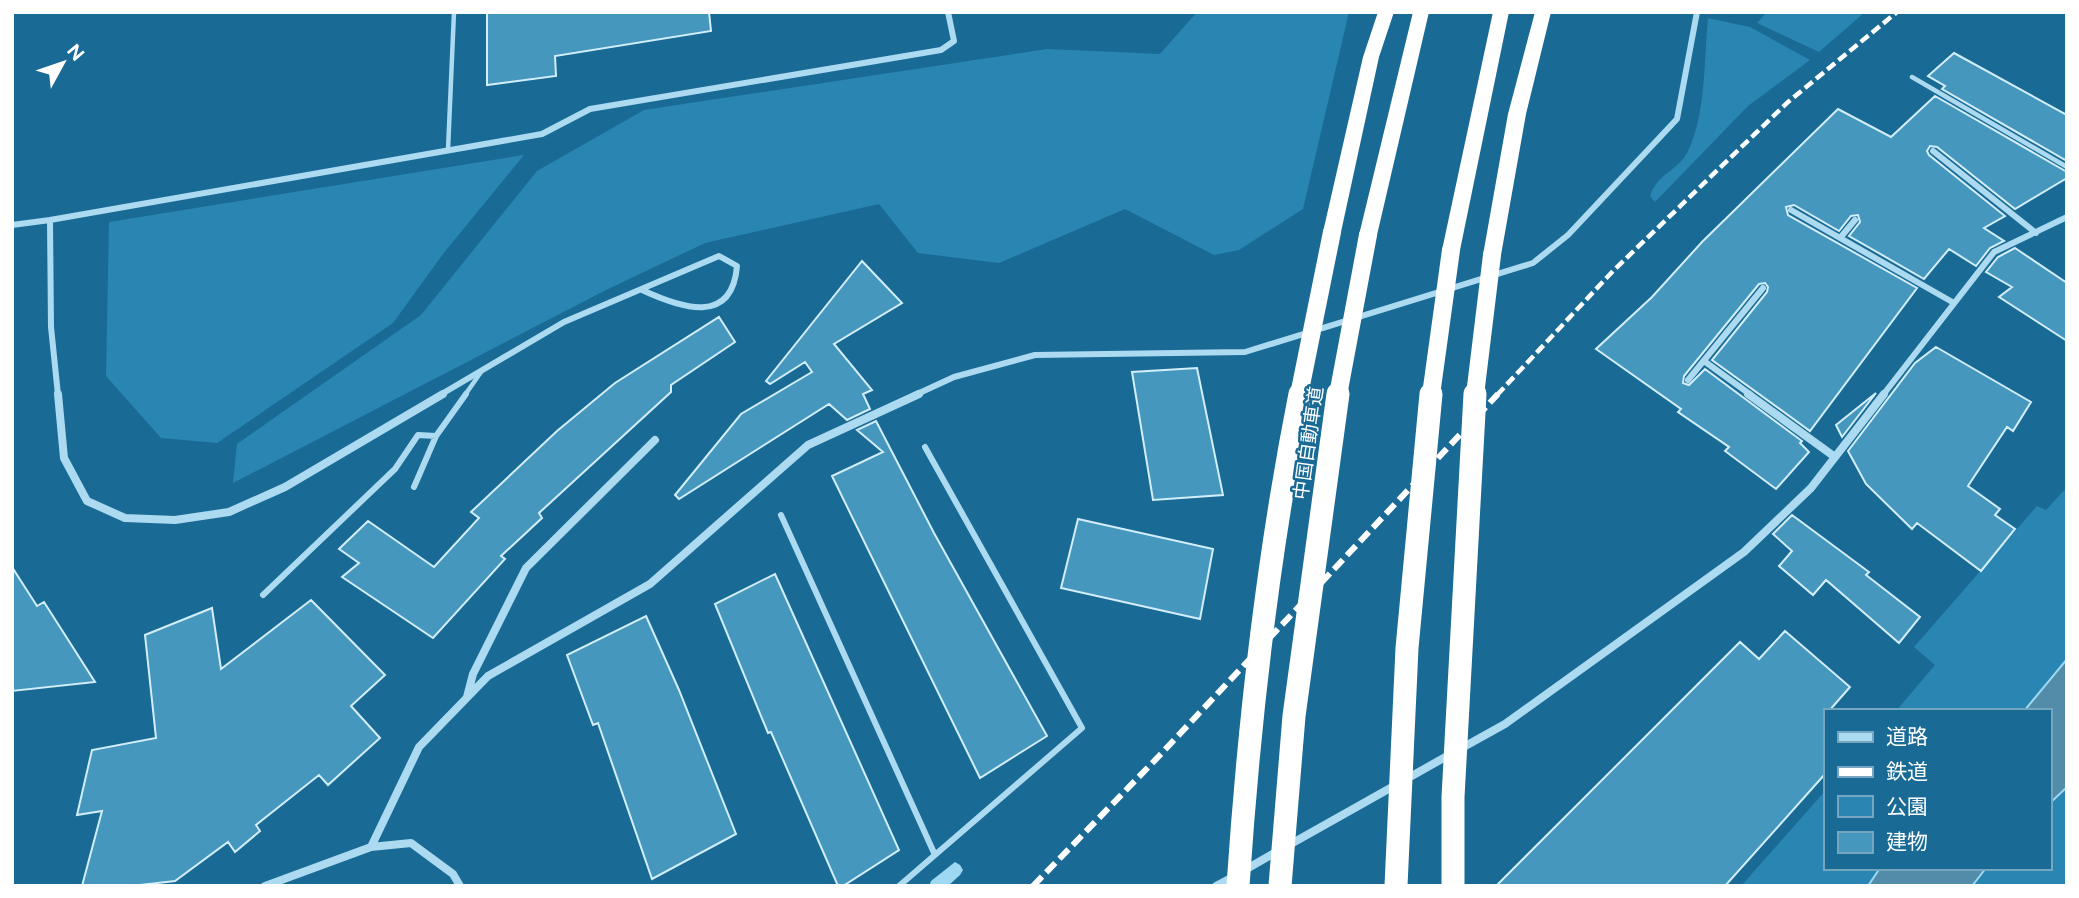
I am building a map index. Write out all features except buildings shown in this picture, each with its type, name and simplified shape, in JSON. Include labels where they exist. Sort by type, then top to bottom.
[{"type":"highway","points":[[1238,886],[1246,766],[1284,473],[1332,232],[1371,57],[1386,12]]},
{"type":"highway","name":"中国自動車道","points":[[1280,886],[1294,716],[1338,392],[1368,235],[1422,12]]},
{"type":"highway","points":[[1396,886],[1407,648],[1430,403],[1451,250],[1501,12]]},
{"type":"highway","points":[[1453,886],[1453,797],[1476,381],[1492,255],[1517,114],[1543,12]]},
{"type":"street","points":[[12,225],[542,134],[590,109],[941,50],[954,41],[948,12]]},
{"type":"street","points":[[371,847],[419,747],[488,676],[650,584],[808,445],[954,377],[1035,355],[1245,352],[1534,263],[1567,234],[1677,119],[1698,12]]},
{"type":"street","points":[[1933,151],[2036,233]]},
{"type":"street","points":[[1791,210],[1954,303]]},
{"type":"street","points":[[1216,886],[1505,724],[1744,552],[1811,488],[1994,252],[2067,217]]},
{"type":"street","points":[[50,220],[51,327],[64,458],[87,501],[125,518],[175,520],[229,512],[285,487],[564,322],[719,256],[737,266],[738,282],[727,299],[706,308],[687,307],[642,290]]},
{"type":"street","points":[[1840,238],[1855,220]]},
{"type":"street","points":[[1688,380],[1763,288]]},
{"type":"street","points":[[1704,361],[1835,457]]},
{"type":"street","points":[[466,699],[473,674],[526,568],[655,440]]},
{"type":"street","points":[[265,886],[371,847],[411,843],[453,874],[460,886]]},
{"type":"lane","points":[[448,150],[454,12]]},
{"type":"lane","points":[[1912,77],[2067,167]]},
{"type":"lane","points":[[414,487],[436,436],[481,372]]},
{"type":"lane","points":[[262,595],[395,469],[418,435],[436,436]]},
{"type":"lane","points":[[899,886],[1082,728],[925,447]]},
{"type":"lane","points":[[780,515],[935,855]]},
{"type":"green space","points":[[1197,12],[1349,12],[1303,209],[1239,250],[1214,255],[1125,209],[999,263],[918,253],[879,204],[705,243],[604,291],[233,483],[237,444],[421,315],[537,171],[644,110],[1047,49],[1160,54]]},
{"type":"green space","points":[[1767,12],[1865,12],[1819,52],[1757,23]]},
{"type":"green space","points":[[1708,18],[1750,27],[1810,60],[1748,106],[1655,202],[1650,196],[1653,189],[1684,158],[1694,137],[1701,104]]},
{"type":"green space","points":[[524,155],[443,254],[393,323],[217,443],[161,438],[106,376],[109,222]]},
{"type":"green space","points":[[2067,487],[2067,659],[2026,709],[1898,709],[1935,665],[1914,647],[2037,506],[2046,510]]},
{"type":"green space","points":[[2067,770],[2067,886],[1951,886],[1962,870],[2051,870],[2051,784]]},
{"type":"green space","points":[[1824,792],[1824,870],[1879,870],[1868,886],[1741,886]]},
{"type":"shaded area","points":[[2067,659],[2067,787],[2051,802],[2051,709],[2026,709]]},
{"type":"shaded area","points":[[1879,870],[1984,870],[1972,886],[1868,886]]},
{"type":"waterway","points":[[936,886],[955,870]]},
{"type":"railway","points":[[1497,395],[1613,271],[1788,102],[1897,12]]},
{"type":"railway","points":[[1033,886],[1160,755],[1498,394]]}]
